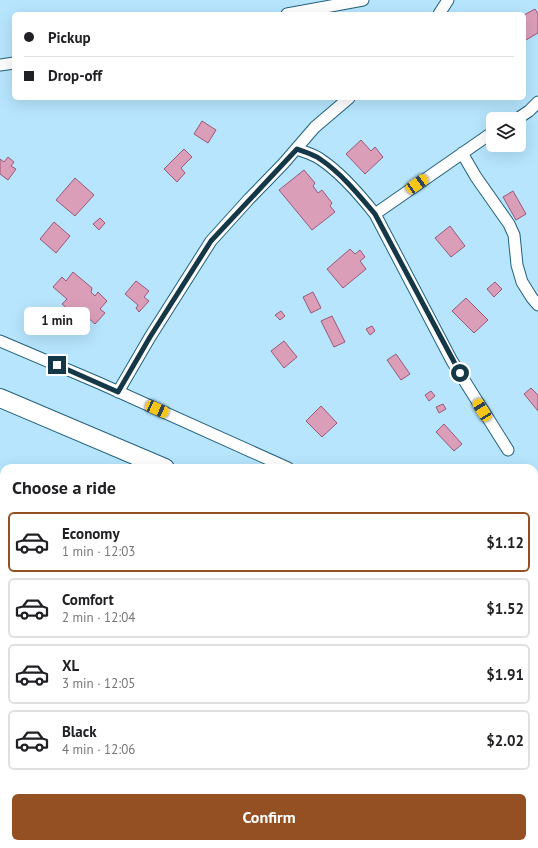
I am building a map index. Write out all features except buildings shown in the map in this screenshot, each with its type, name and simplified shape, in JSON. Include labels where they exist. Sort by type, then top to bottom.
[{"type":"main road","points":[[0,398],[156,464]]},
{"type":"street","points":[[298,12],[363,0]]},
{"type":"street","points":[[440,12],[448,0]]},
{"type":"street","points":[[0,65],[12,63]]},
{"type":"street","points":[[118,392],[150,337],[211,241],[297,149],[315,127],[347,100]]},
{"type":"street","points":[[526,113],[538,102]]},
{"type":"street","points":[[375,214],[486,137]]},
{"type":"street","points":[[297,149],[320,159],[364,200],[375,214],[452,361],[508,450]]},
{"type":"street","points":[[462,153],[476,177],[509,224],[514,235],[517,264],[522,282],[538,305]]},
{"type":"street","points":[[0,341],[279,464]]},
{"type":"route","points":[[57,365],[118,392],[150,337],[211,241],[297,149],[320,159],[364,200],[375,214],[452,361],[460,373]]}]
